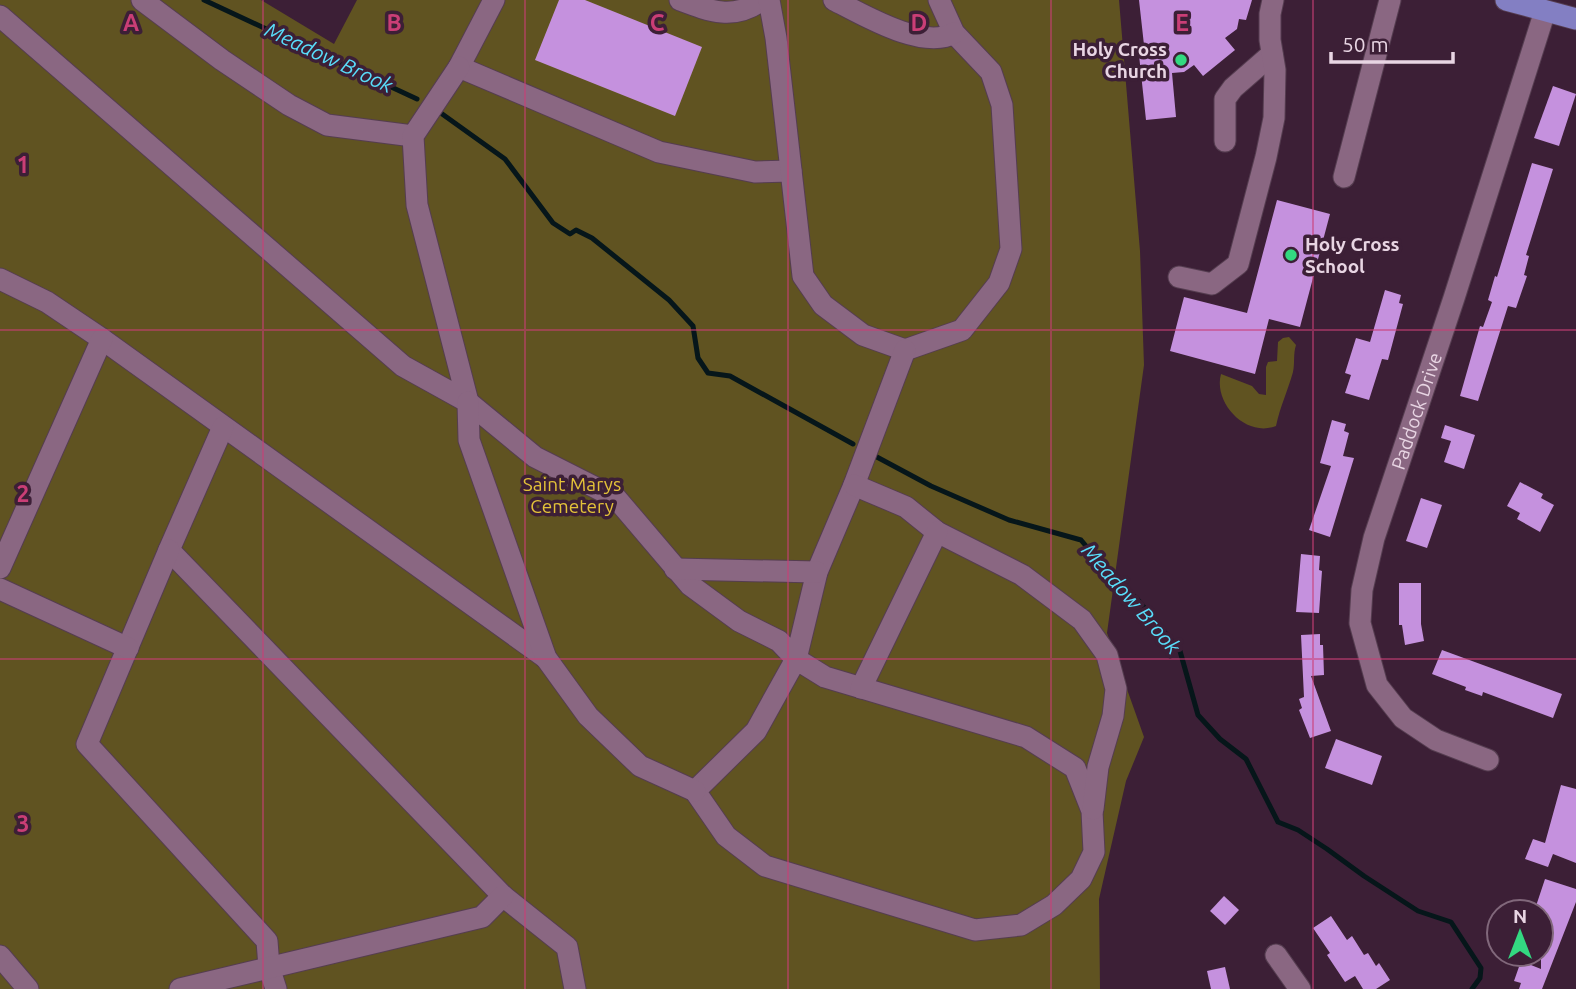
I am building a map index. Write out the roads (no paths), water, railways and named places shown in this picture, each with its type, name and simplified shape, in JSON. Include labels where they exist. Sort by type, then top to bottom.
[{"type":"main road","points":[[1506,0],[1576,19]]},
{"type":"street","points":[[142,0],[222,60],[289,105],[327,125],[414,136]]},
{"type":"street","points":[[494,0],[459,66],[414,136],[417,205],[468,402],[469,440],[546,658],[587,716],[640,766],[695,792],[726,836],[765,866],[975,930],[1021,925],[1054,905],[1081,879],[1094,852],[1092,811],[1098,767],[1113,716],[1116,689],[1107,655],[1082,620],[1022,575],[937,532],[906,507],[854,485]]},
{"type":"street","points":[[680,0],[715,13],[750,9],[762,0]]},
{"type":"street","points":[[769,0],[776,38],[803,276],[823,306],[863,335],[905,349],[962,330],[999,283],[1011,249],[1002,105],[990,72],[954,33],[939,0]]},
{"type":"street","points":[[834,0],[883,25],[923,37],[946,38],[954,33]]},
{"type":"street","points":[[1179,277],[1212,284],[1238,264],[1274,118],[1275,70],[1270,14],[1273,0]]},
{"type":"street","points":[[1344,177],[1390,0]]},
{"type":"street","name":"Paddock Drive","points":[[1488,760],[1436,740],[1403,718],[1377,685],[1360,623],[1362,590],[1374,538],[1450,311],[1545,10]]},
{"type":"street","points":[[0,16],[403,366],[468,402],[535,457],[616,498],[690,585],[739,621],[779,641],[796,659],[825,677],[1026,737],[1075,768],[1092,811]]},
{"type":"street","points":[[1226,141],[1225,99],[1233,88],[1272,54]]},
{"type":"street","points":[[459,66],[659,152],[755,172],[791,171]]},
{"type":"street","points":[[0,279],[47,302],[102,339],[546,658]]},
{"type":"street","points":[[0,568],[102,339]]},
{"type":"street","points":[[695,792],[756,731],[796,659],[817,572],[854,485],[905,349]]},
{"type":"street","points":[[223,427],[88,744],[267,941],[269,967],[276,989]]},
{"type":"street","points":[[861,688],[937,532]]},
{"type":"street","points":[[169,550],[503,897],[567,947],[575,989]]},
{"type":"street","points":[[675,569],[817,572]]},
{"type":"street","points":[[0,589],[128,648]]},
{"type":"street","points":[[180,989],[481,917],[503,897]]},
{"type":"street","points":[[1276,955],[1300,989]]},
{"type":"street","points":[[0,956],[28,989]]},
{"type":"waterway","name":"Meadow Brook","points":[[204,0],[417,99]]},
{"type":"waterway","name":"Meadow Brook","points":[[438,111],[505,159],[553,223],[570,234],[576,230],[592,238],[669,300],[693,326],[698,358],[708,373],[730,376],[853,444]]},
{"type":"waterway","name":"Meadow Brook","points":[[875,456],[931,486],[1009,520],[1081,540],[1138,600],[1180,651],[1198,715],[1220,739],[1246,759],[1278,822],[1298,830],[1418,911],[1451,922],[1481,968],[1480,978],[1472,989]]},
{"type":"place","name":"Holy Cross Church","points":[[1181,60]]},
{"type":"place","name":"Holy Cross School","points":[[1291,255]]},
{"type":"park label","name":"Saint Marys Cemetery","points":[[572,495]]}]
